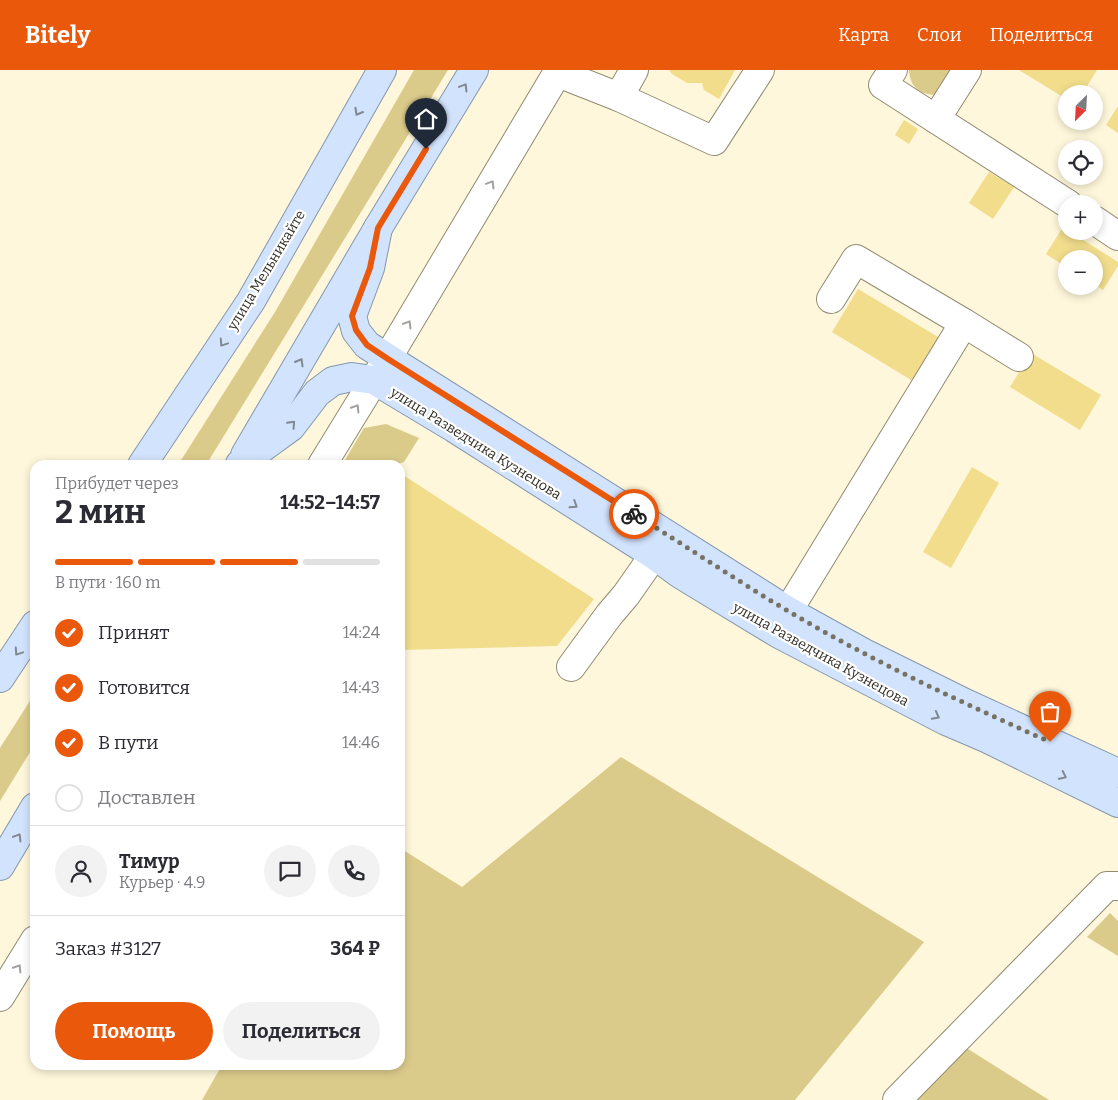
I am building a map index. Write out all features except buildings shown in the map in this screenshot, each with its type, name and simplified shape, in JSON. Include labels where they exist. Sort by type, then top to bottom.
[{"type":"main road","name":"улица Мельникайте","points":[[145,460],[251,301],[382,70]]},
{"type":"main road","points":[[242,460],[378,228],[474,70]]},
{"type":"main road","name":"улица Разведчика Кузнецова","points":[[378,228],[370,268],[352,316],[356,330],[381,369],[454,428],[654,555],[680,574],[779,634],[946,722],[1118,803]]},
{"type":"main road","name":"улица Разведчика Кузнецова","points":[[246,460],[291,427],[317,393],[333,381],[381,369],[788,611],[864,653],[965,703],[1118,774]]},
{"type":"main road","points":[[0,678],[30,633]]},
{"type":"main road","points":[[0,866],[30,815]]},
{"type":"lane","points":[[619,97],[634,70]]},
{"type":"lane","points":[[325,460],[559,71],[714,141],[760,70]]},
{"type":"lane","points":[[893,70],[883,85],[1058,198]]},
{"type":"lane","points":[[936,119],[966,70]]},
{"type":"lane","points":[[1103,226],[1118,236]]},
{"type":"lane","points":[[832,299],[856,259],[1019,357]]},
{"type":"lane","points":[[788,611],[964,324]]},
{"type":"lane","points":[[571,667],[626,596],[654,555]]},
{"type":"lane","points":[[897,1100],[1107,886],[1118,886]]},
{"type":"lane","points":[[0,997],[30,948]]},
{"type":"shaded area","points":[[414,70],[448,70],[209,460],[181,460],[275,312]]},
{"type":"shaded area","points":[[909,70],[959,70],[935,95],[924,93],[916,88],[911,81]]},
{"type":"shaded area","points":[[386,424],[419,438],[405,460],[345,460],[364,428]]},
{"type":"shaded area","points":[[30,701],[30,752],[0,801],[0,748]]},
{"type":"shaded area","points":[[621,757],[924,942],[795,1100],[202,1100],[219,1070],[405,1070],[405,851],[462,887]]},
{"type":"shaded area","points":[[1110,913],[1118,921],[1118,956],[1087,937]]},
{"type":"shaded area","points":[[957,1042],[1049,1100],[900,1100]]},
{"type":"way so far","points":[[634,514],[788,611],[864,653],[965,703],[1050,742]]},
{"type":"route","points":[[426,149],[378,228],[370,268],[352,316],[356,330],[367,345],[388,359],[634,514]]}]
